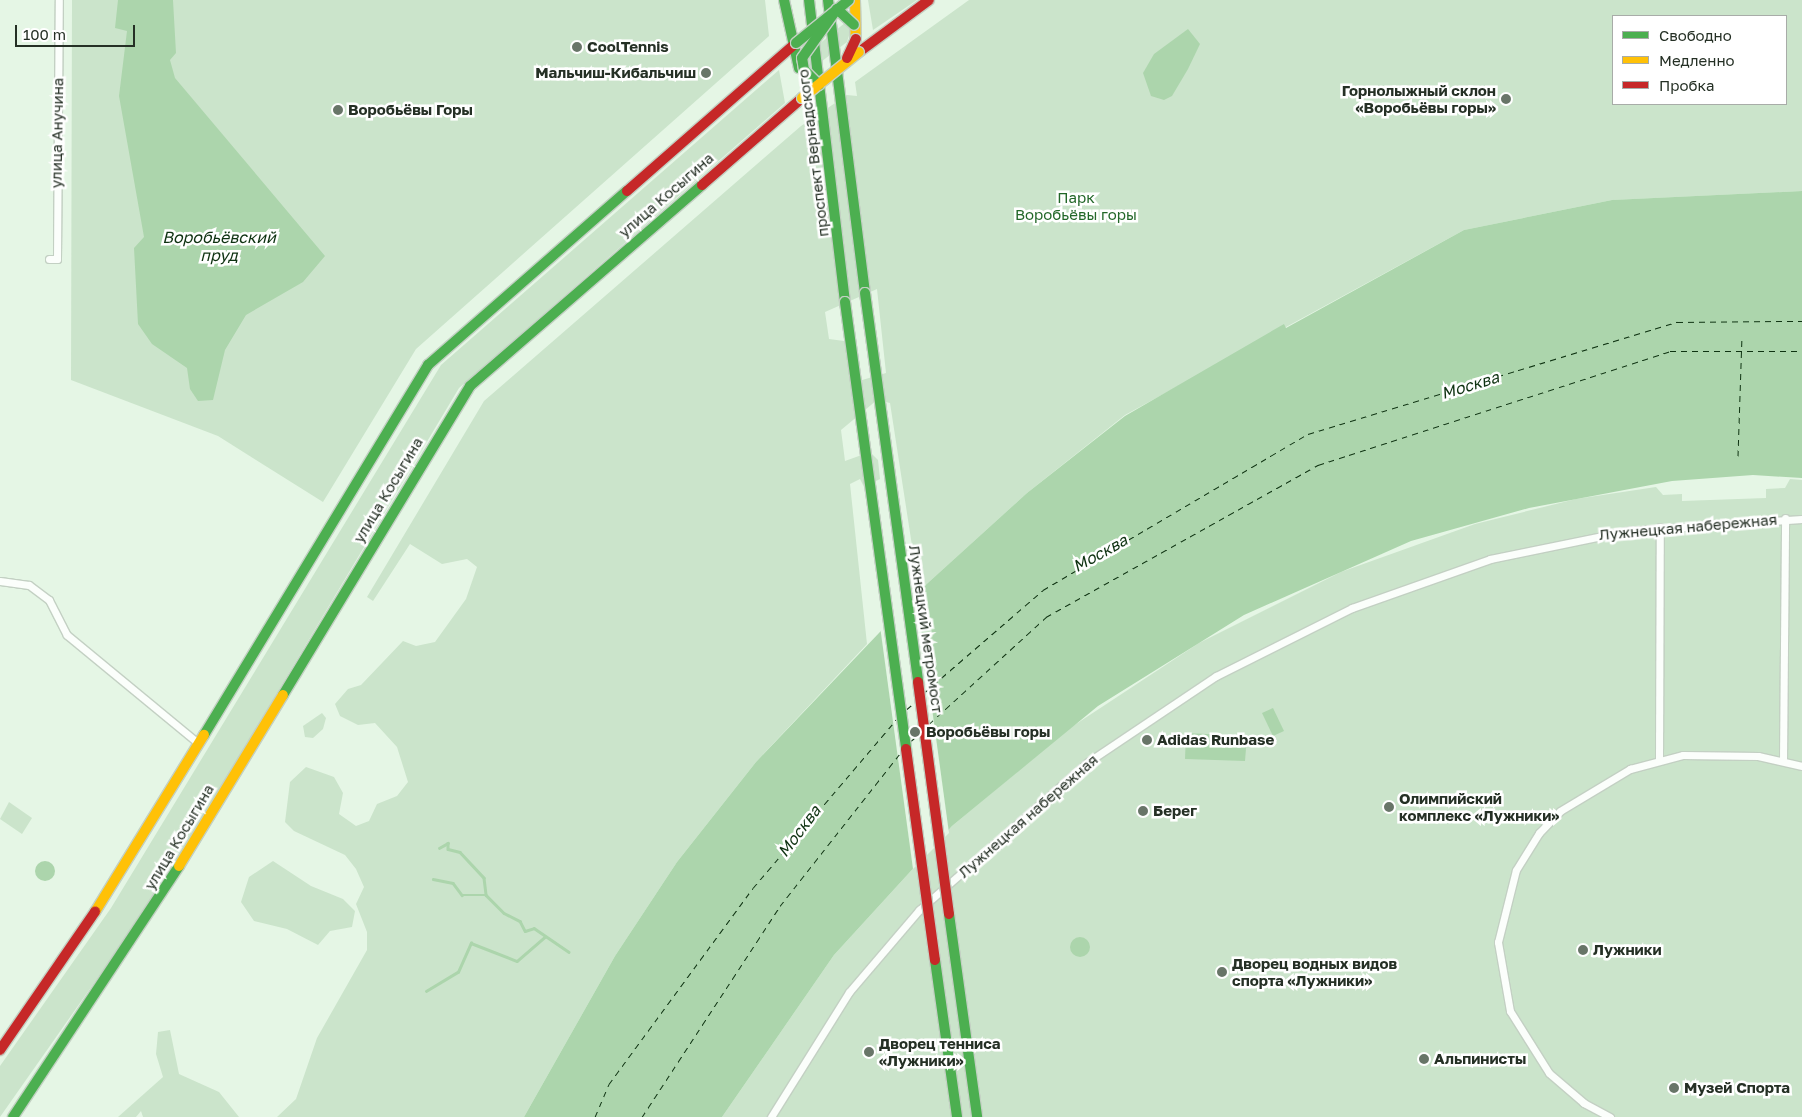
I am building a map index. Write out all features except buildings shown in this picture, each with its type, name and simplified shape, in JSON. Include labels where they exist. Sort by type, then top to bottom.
[{"type":"main road","points":[[784,0],[799,68],[818,85]]},
{"type":"main road","name":"проспект Вернадского","points":[[809,0],[845,302],[957,1117]]},
{"type":"main road","name":"Лужнецкий метромост","points":[[828,0],[865,293],[977,1117]]},
{"type":"main road","name":"улица Косыгина","points":[[0,1050],[3,1042],[103,901],[436,356],[794,45],[849,0]]},
{"type":"main road","points":[[845,64],[857,38],[855,0]]},
{"type":"main road","name":"улица Косыгина","points":[[13,1117],[143,926],[470,386],[802,98],[859,52],[929,0]]},
{"type":"main road","points":[[818,85],[804,70],[802,58],[837,9],[854,26],[857,38]]},
{"type":"street","name":"улица Анучина","points":[[49,259],[56,259],[59,0]]},
{"type":"street","points":[[1783,760],[1785,518]]},
{"type":"street","name":"Лужнецкая набережная","points":[[771,1117],[849,992],[918,910],[1056,788],[1155,714],[1274,644],[1411,584],[1547,545],[1660,527],[1785,518],[1802,519]]},
{"type":"street","points":[[1660,527],[1660,760]]},
{"type":"street","points":[[0,581],[29,585],[50,600],[67,635],[157,706],[161,717],[198,743]]},
{"type":"street","points":[[1610,1117],[1558,1082],[1521,1034],[1499,966],[1501,917],[1516,870],[1548,823],[1595,786],[1660,760],[1683,755],[1783,760],[1802,766]]},
{"type":"green space","points":[[72,0],[765,0],[769,36],[416,349],[323,502],[218,436],[71,380]]},
{"type":"green space","points":[[868,0],[917,0],[873,30]]},
{"type":"green space","name":"Парк Воробьёвы горы","points":[[969,0],[1802,0],[1802,191],[1612,200],[1464,230],[1125,415],[1027,493],[919,591],[890,403],[877,400],[841,430],[845,461],[870,452],[878,460],[880,479],[864,487],[860,479],[850,484],[867,644],[756,762],[677,862],[615,956],[524,1117],[277,1117],[296,1099],[317,1038],[367,950],[367,932],[356,904],[364,887],[356,869],[345,855],[294,831],[285,822],[290,782],[306,767],[334,777],[343,793],[339,814],[356,826],[369,821],[377,804],[397,796],[408,782],[397,747],[375,723],[358,725],[340,716],[335,704],[348,689],[361,685],[403,641],[416,646],[435,642],[466,599],[477,567],[467,559],[442,564],[410,544],[373,601],[367,597],[484,401],[801,126],[847,95],[857,96],[855,82]],"holes":[[[877,289],[886,373],[852,383],[844,341],[829,339],[825,312]]]},
{"type":"green space","points":[[846,22],[851,29],[847,42],[809,71],[807,54]]},
{"type":"green space","points":[[779,70],[785,103],[459,388],[160,889],[0,1117],[0,1066],[111,908],[441,365]]},
{"type":"green space","name":"Олимпийский комплекс «Лужники»","points":[[1790,479],[1802,480],[1802,1117],[722,1117],[834,955],[952,826],[1070,728],[1199,643],[1341,572],[1475,524],[1576,499],[1656,487],[1663,495],[1682,494],[1682,501],[1766,498],[1766,489],[1785,488]]},
{"type":"green space","points":[[322,713],[326,718],[323,729],[313,738],[305,737],[303,726]]},
{"type":"green space","points":[[9,802],[32,818],[22,834],[0,819]]},
{"type":"green space","points":[[273,861],[311,886],[343,899],[355,911],[352,927],[330,931],[318,945],[287,929],[254,921],[241,902],[249,877]]},
{"type":"green space","points":[[170,1030],[179,1074],[219,1092],[239,1117],[143,1117],[141,1111],[136,1117],[118,1117],[163,1077],[156,1054],[158,1032]]},
{"type":"water","name":"Воробьёвский пруд","points":[[118,0],[173,0],[176,53],[170,60],[175,78],[325,256],[303,282],[246,315],[225,350],[213,400],[198,401],[190,389],[187,368],[152,344],[138,324],[134,248],[144,237],[119,96],[127,31],[115,28]]},
{"type":"water","points":[[1188,29],[1200,44],[1188,69],[1172,96],[1164,100],[1151,96],[1143,73],[1154,54]]},
{"type":"water","name":"Москва","points":[[1802,191],[1802,478],[1753,475],[1672,481],[1529,508],[1411,541],[1244,615],[1098,706],[952,826],[834,955],[722,1117],[524,1117],[615,956],[677,862],[756,762],[919,591],[1027,493],[1125,416],[1284,324],[1286,328],[1464,230],[1612,200]]},
{"type":"water","points":[[1273,708],[1284,731],[1273,736],[1262,713]]},
{"type":"water","points":[[1186,733],[1247,736],[1245,761],[1185,759]]},
{"type":"water","points":[[45,861],[52,864],[55,871],[52,878],[45,881],[38,878],[35,871],[38,864]]},
{"type":"water","points":[[1076,937],[1084,937],[1090,943],[1090,951],[1084,957],[1076,957],[1070,951],[1070,943]]},
{"type":"pier","points":[[916,591],[949,833],[913,869],[880,626]]},
{"type":"waterway","points":[[439,848],[448,843],[448,849],[460,852],[484,878],[486,895]]},
{"type":"waterway","points":[[433,879],[453,883],[462,895],[486,895],[504,913],[520,921],[525,931],[534,928],[569,952]]},
{"type":"waterway","points":[[426,991],[458,972],[471,943],[517,961],[545,937]]},
{"type":"ferry route","points":[[925,692],[1043,590],[1308,434],[1677,322],[1802,321]]},
{"type":"ferry route","points":[[1738,456],[1742,338]]},
{"type":"ferry route","points":[[929,724],[1046,617],[1318,465],[1670,351],[1802,351]]},
{"type":"ferry route","points":[[907,709],[915,702]]},
{"type":"ferry route","points":[[595,1117],[609,1084],[753,888],[897,719]]},
{"type":"ferry route","points":[[911,741],[919,734]]},
{"type":"ferry route","points":[[642,1117],[780,906],[902,751]]},
{"type":"traffic: fast","points":[[784,0],[799,68]]},
{"type":"traffic: fast","points":[[809,0],[845,302]]},
{"type":"traffic: fast","points":[[828,0],[865,293]]},
{"type":"traffic: fast","points":[[796,43],[849,0]]},
{"type":"traffic: fast","points":[[837,9],[854,25]]},
{"type":"traffic: fast","points":[[819,85],[804,70],[802,58],[837,9]]},
{"type":"traffic: fast","points":[[283,695],[470,386],[702,185]]},
{"type":"traffic: fast","points":[[204,735],[428,365],[627,191]]},
{"type":"traffic: fast","points":[[865,293],[918,682]]},
{"type":"traffic: fast","points":[[845,302],[906,749]]},
{"type":"traffic: fast","points":[[13,1117],[179,866]]},
{"type":"traffic: fast","points":[[949,914],[977,1117]]},
{"type":"traffic: fast","points":[[935,960],[957,1117]]},
{"type":"traffic: slow","points":[[855,0],[856,39]]},
{"type":"traffic: slow","points":[[802,98],[859,52]]},
{"type":"traffic: slow","points":[[179,866],[283,695]]},
{"type":"traffic: slow","points":[[95,912],[204,735]]},
{"type":"traffic: jam","points":[[859,52],[929,0]]},
{"type":"traffic: jam","points":[[847,58],[856,39]]},
{"type":"traffic: jam","points":[[627,191],[796,43]]},
{"type":"traffic: jam","points":[[702,185],[802,98]]},
{"type":"traffic: jam","points":[[918,682],[949,914]]},
{"type":"traffic: jam","points":[[906,749],[935,960]]},
{"type":"traffic: jam","points":[[0,1050],[95,912]]},
{"type":"place","name":"CoolTennis","points":[[577,47]]},
{"type":"place","name":"Мальчиш-Кибальчиш","points":[[706,73]]},
{"type":"place","name":"Горнолыжный склон «Воробьёвы горы»","points":[[1506,99]]},
{"type":"place","name":"Воробьёвы Горы","points":[[338,110]]},
{"type":"place","name":"Воробьёвы горы","points":[[915,732]]},
{"type":"place","name":"Adidas Runbase","points":[[1147,740]]},
{"type":"place","name":"Олимпийский комплекс «Лужники»","points":[[1389,807]]},
{"type":"place","name":"Берег","points":[[1143,811]]},
{"type":"place","name":"Лужники","points":[[1583,950]]},
{"type":"place","name":"Дворец водных видов спорта «Лужники»","points":[[1222,972]]},
{"type":"place","name":"Дворец тенниса «Лужники»","points":[[869,1052]]},
{"type":"place","name":"Альпинисты","points":[[1424,1059]]},
{"type":"place","name":"Музей Спорта","points":[[1674,1088]]}]
